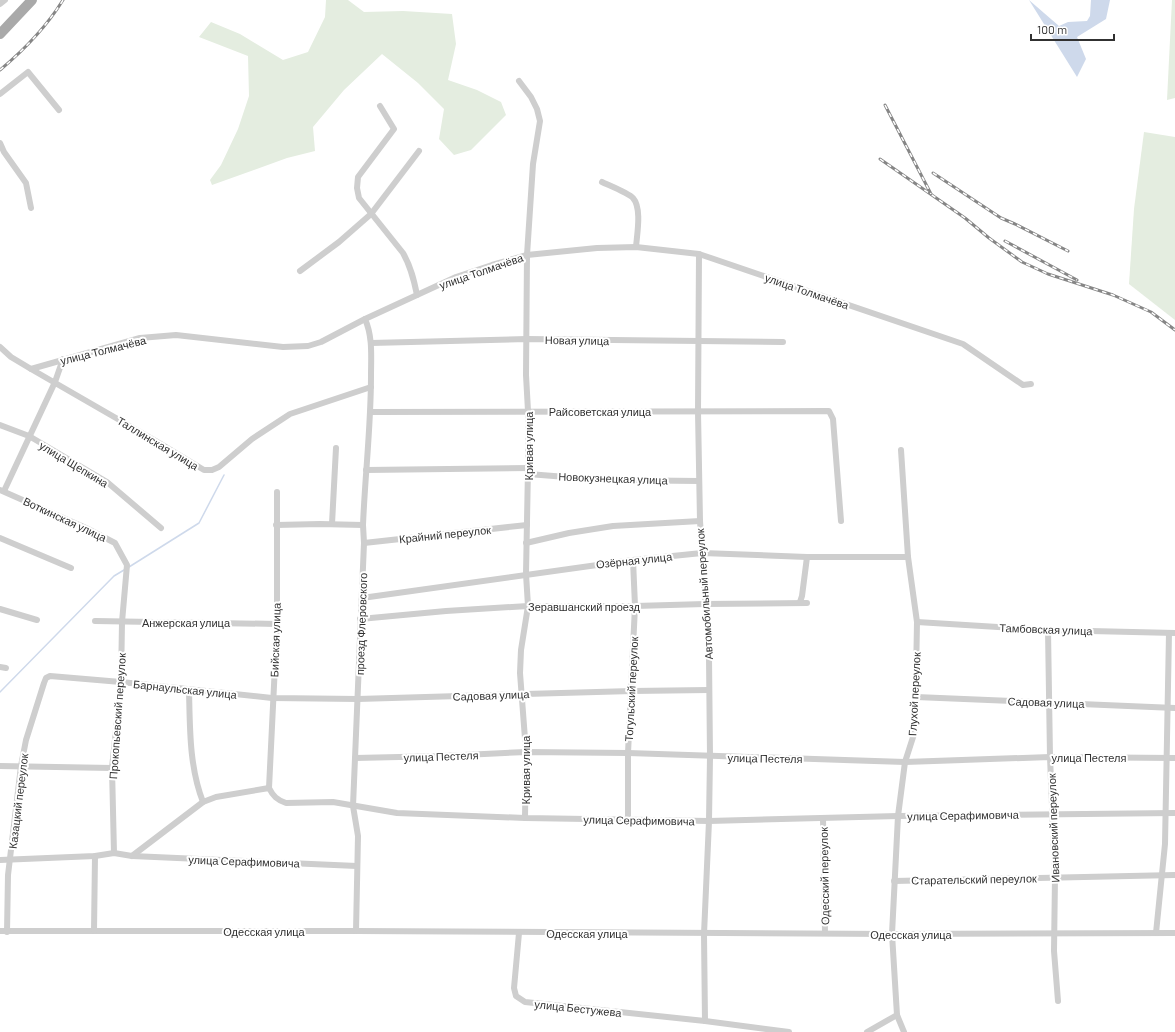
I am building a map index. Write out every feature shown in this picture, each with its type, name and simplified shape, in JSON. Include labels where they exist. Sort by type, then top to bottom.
[{"type":"main road","points":[[0,34],[32,0]]},
{"type":"street","points":[[0,4],[5,0]]},
{"type":"street","points":[[0,94],[28,72],[59,110]]},
{"type":"street","name":"Кривая улица","points":[[519,81],[532,97],[540,121],[534,164],[528,255],[526,375],[528,411],[526,574],[528,606],[521,650],[520,673],[526,752],[525,818]]},
{"type":"street","points":[[380,106],[394,129],[358,177],[357,188],[359,198],[403,253],[409,263],[417,295]]},
{"type":"street","points":[[0,143],[4,152],[26,183],[31,208]]},
{"type":"street","points":[[300,271],[339,242],[371,214],[419,151]]},
{"type":"street","points":[[602,182],[632,197],[636,204],[638,212],[636,247]]},
{"type":"street","name":"улица Толмачёва","points":[[31,369],[140,338],[176,335],[284,347],[308,346],[321,342],[365,319],[456,277],[528,255],[597,248],[636,247],[699,254],[963,344],[1023,385],[1031,384]]},
{"type":"street","name":"Автомобильный переулок","points":[[699,254],[699,481],[700,521],[709,657],[710,757],[704,934]]},
{"type":"street","name":"проезд Флеровского","points":[[356,931],[358,836],[353,806],[364,543],[363,525],[371,412],[371,343],[370,331],[365,319]]},
{"type":"street","name":"Новая улица","points":[[371,343],[527,340],[783,342]]},
{"type":"street","points":[[0,346],[11,357],[31,369]]},
{"type":"street","points":[[2,491],[55,382],[63,360]]},
{"type":"street","name":"Таллинская улица","points":[[31,369],[204,470],[212,470],[219,467],[252,439],[290,414],[371,387]]},
{"type":"street","name":"Райсоветская улица","points":[[371,412],[829,411],[833,419],[841,521]]},
{"type":"street","name":"улица Щепкина","points":[[0,425],[29,436],[107,482],[161,528]]},
{"type":"street","points":[[332,524],[336,448]]},
{"type":"street","name":"Глухой переулок","points":[[901,450],[908,557],[917,622],[915,731],[905,762],[898,816],[892,934],[897,1015],[904,1032]]},
{"type":"street","name":"Новокузнецкая улица","points":[[366,470],[528,471],[605,480],[699,481]]},
{"type":"street","name":"Воткинская улица","points":[[2,491],[86,528],[115,543],[127,567],[126,579]]},
{"type":"street","name":"Бийская улица","points":[[269,788],[272,698],[277,624],[276,492]]},
{"type":"street","points":[[526,543],[613,526],[700,521]]},
{"type":"street","points":[[276,525],[363,525]]},
{"type":"street","name":"Крайний переулок","points":[[364,543],[527,525]]},
{"type":"street","points":[[0,538],[71,568]]},
{"type":"street","name":"Озёрная улица","points":[[362,598],[526,574],[633,560],[702,553],[807,557],[908,557]]},
{"type":"street","points":[[800,602],[807,557]]},
{"type":"street","name":"Тогульский переулок","points":[[628,820],[628,753],[635,606],[633,560]]},
{"type":"street","name":"Прокопьевский переулок","points":[[114,853],[112,768],[120,682],[122,622],[126,579]]},
{"type":"street","name":"Зеравшанский проезд","points":[[360,619],[446,611],[528,606],[807,603]]},
{"type":"street","points":[[0,609],[37,620]]},
{"type":"street","name":"Анжерская улица","points":[[95,621],[277,624]]},
{"type":"street","name":"Тамбовская улица","points":[[917,622],[1048,630],[1172,633]]},
{"type":"street","name":"Ивановский переулок","points":[[1048,630],[1050,757],[1055,877],[1054,950],[1058,1001]]},
{"type":"street","points":[[1156,933],[1166,844],[1165,814],[1167,707],[1172,633]]},
{"type":"street","name":"Барнаульская улица","points":[[50,676],[272,698]]},
{"type":"street","name":"Казацкий переулок","points":[[7,932],[8,875],[11,861],[21,766],[26,740],[44,683],[46,678],[50,676]]},
{"type":"street","points":[[190,690],[191,736],[195,775],[203,802]]},
{"type":"street","name":"Садовая улица","points":[[272,698],[358,699],[632,690],[709,690]]},
{"type":"street","name":"Садовая улица","points":[[916,697],[1175,708]]},
{"type":"street","name":"улица Пестеля","points":[[355,758],[526,752],[628,753],[710,757],[905,762],[1050,757],[1175,758]]},
{"type":"street","points":[[0,766],[112,768]]},
{"type":"street","points":[[132,856],[203,802],[216,797],[269,788]]},
{"type":"street","name":"улица Серафимовича","points":[[269,788],[276,798],[286,803],[333,802],[397,813],[525,818],[709,821],[898,816],[1175,813]]},
{"type":"street","name":"Одесский переулок","points":[[823,818],[825,933]]},
{"type":"street","name":"улица Серафимовича","points":[[0,860],[11,861],[95,856],[114,853],[132,856],[357,866]]},
{"type":"street","points":[[94,931],[95,856]]},
{"type":"street","name":"Старательский переулок","points":[[894,881],[1175,875]]},
{"type":"street","name":"Одесская улица","points":[[0,931],[356,931],[704,934],[1175,933]]},
{"type":"street","name":"улица Бестужева","points":[[519,933],[514,988],[516,996],[525,1002],[705,1021],[789,1032]]},
{"type":"street","points":[[704,934],[705,1021]]},
{"type":"street","points":[[867,1032],[897,1015]]},
{"type":"shaded area","points":[[326,0],[348,0],[364,12],[403,11],[452,14],[456,44],[448,80],[477,90],[501,102],[506,115],[471,150],[454,155],[439,139],[444,109],[418,83],[382,54],[344,90],[313,127],[315,151],[287,158],[212,185],[210,180],[221,165],[238,129],[249,96],[248,56],[199,37],[211,22],[240,34],[283,60],[308,52],[325,17]]},
{"type":"shaded area","points":[[1172,0],[1175,0],[1175,98],[1167,100]]},
{"type":"shaded area","points":[[1144,132],[1175,137],[1175,320],[1129,284],[1134,209]]},
{"type":"water","points":[[1029,0],[1059,26],[1068,22],[1087,21],[1090,16],[1091,0],[1110,0],[1106,19],[1077,37],[1086,59],[1077,77]]},
{"type":"waterway","points":[[129,567],[199,523],[224,475]]},
{"type":"waterway","points":[[0,692],[114,576],[124,570]]},
{"type":"railway","points":[[0,70],[34,37],[50,19],[63,0]]},
{"type":"railway","points":[[885,105],[931,194]]},
{"type":"railway","points":[[880,159],[965,218],[1022,262],[1048,274],[1113,295],[1151,312],[1175,330]]},
{"type":"railway","points":[[933,173],[1001,218],[1068,251]]},
{"type":"railway","points":[[1005,241],[1077,280]]}]
